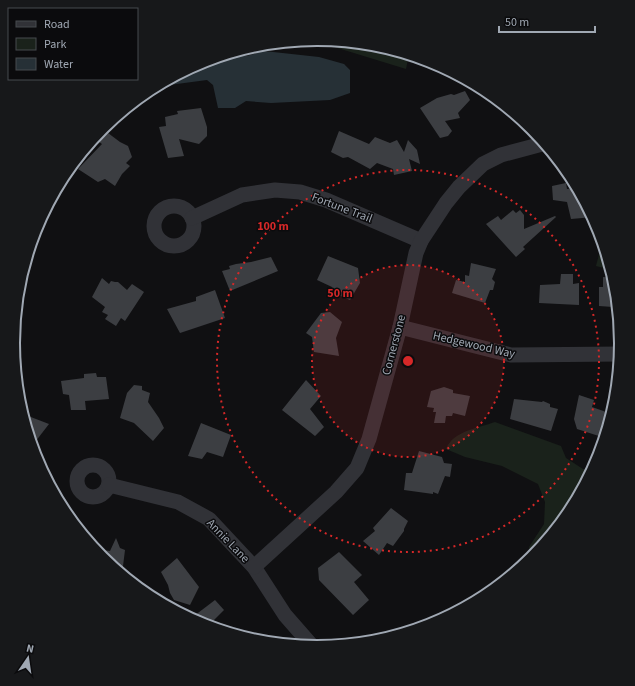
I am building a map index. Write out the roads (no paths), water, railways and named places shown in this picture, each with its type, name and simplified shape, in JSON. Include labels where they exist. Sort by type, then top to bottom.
[{"type":"street","name":"Cornerstone","points":[[254,568],[336,492],[357,468],[369,439],[400,327],[415,259],[421,241],[446,203],[454,192],[483,164],[501,156],[539,145]]},
{"type":"street","name":"Fortune Trail","points":[[192,218],[242,195],[275,190],[300,192],[326,200],[421,241]]},
{"type":"street","name":"Hedgewood Way","points":[[400,327],[511,355],[614,354]]},
{"type":"street","name":"Annie Lane","points":[[109,485],[178,502],[209,519],[254,568],[285,615],[307,640]]},
{"type":"water","points":[[264,51],[319,57],[344,64],[350,70],[350,93],[330,100],[271,103],[246,101],[235,108],[218,108],[213,85],[207,80],[169,85],[222,61],[242,56],[247,56]]}]
